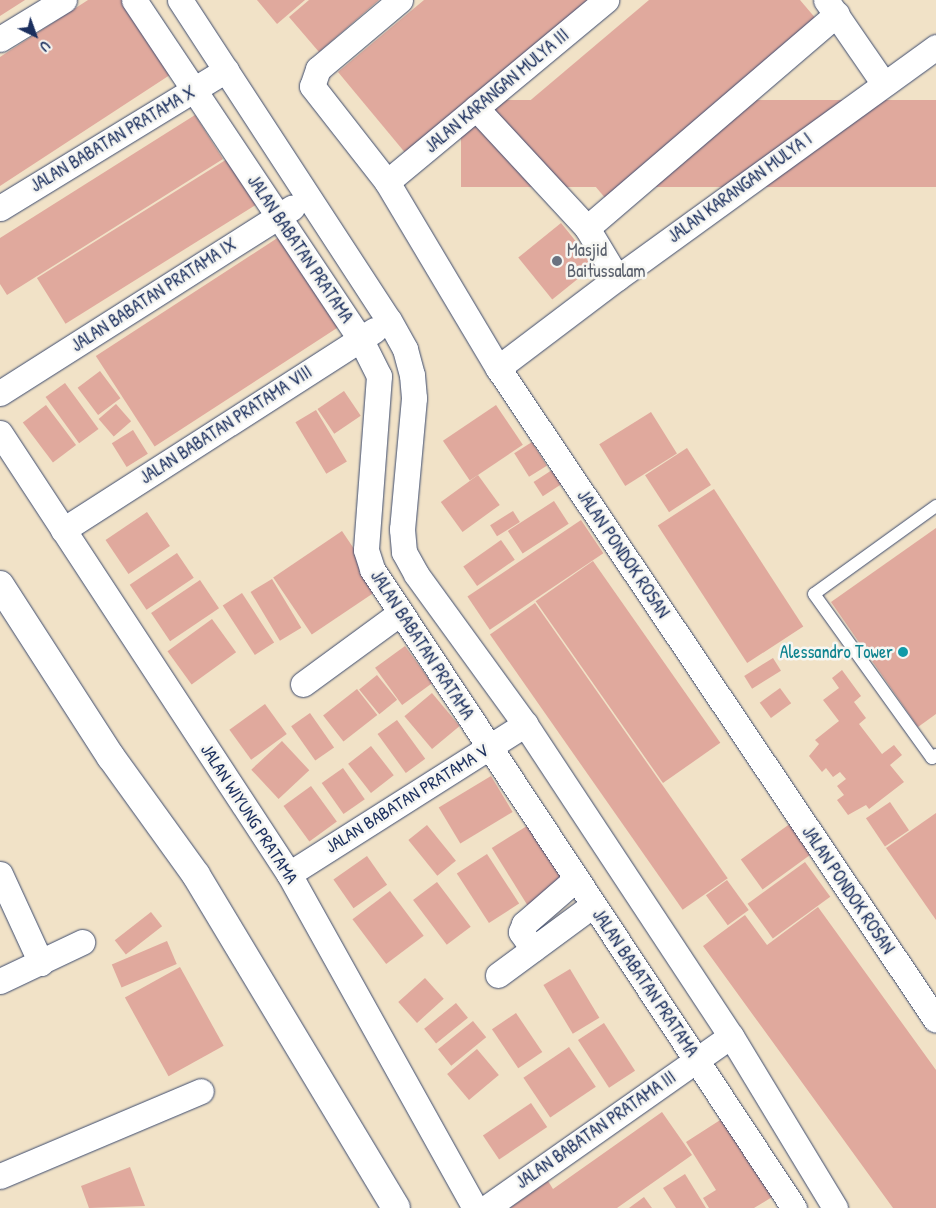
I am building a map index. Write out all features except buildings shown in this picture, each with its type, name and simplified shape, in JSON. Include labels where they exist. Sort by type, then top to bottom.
[{"type":"street","points":[[0,39],[64,0]]},
{"type":"street","name":"JALAN BABATAN PRATAMA","points":[[134,0],[361,340],[379,376],[366,550],[372,569],[794,1208]]},
{"type":"street","name":"JALAN BABATAN PRATAMA","points":[[180,0],[389,320],[405,349],[412,374],[414,398],[402,529],[404,552],[416,574],[525,724],[730,1036],[835,1208]]},
{"type":"street","name":"JALAN PONDOK ROSAN","points":[[400,0],[318,69],[312,86],[387,182],[498,368],[936,1020]]},
{"type":"street","name":"JALAN KARANGAN MULYA III","points":[[387,182],[606,0]]},
{"type":"street","points":[[586,228],[832,7],[884,84]]},
{"type":"street","name":"JALAN KARANGAN MULYA I","points":[[498,368],[617,278],[936,48]]},
{"type":"street","name":"JALAN BABATAN PRATAMA X","points":[[0,208],[226,70]]},
{"type":"street","points":[[476,108],[586,228],[617,278]]},
{"type":"street","name":"JALAN BABATAN PRATAMA IX","points":[[0,393],[278,216],[310,198]]},
{"type":"street","name":"JALAN BABATAN PRATAMA VIII","points":[[63,530],[361,340],[389,320]]},
{"type":"street","name":"JALAN WIYUNG PRATAMA","points":[[0,433],[289,874],[475,1208]]},
{"type":"street","points":[[0,586],[111,757],[196,876],[396,1208]]},
{"type":"street","points":[[303,684],[400,613]]},
{"type":"street","name":"JALAN BABATAN PRATAMA V","points":[[289,874],[525,724]]},
{"type":"street","points":[[0,874],[41,963]]},
{"type":"street","points":[[533,949],[521,932],[524,924],[576,879]]},
{"type":"street","points":[[498,975],[593,905]]},
{"type":"street","points":[[0,981],[82,942]]},
{"type":"street","name":"JALAN BABATAN PRATAMA III","points":[[486,1208],[730,1036]]},
{"type":"street","points":[[0,1176],[201,1092]]},
{"type":"lane","points":[[936,506],[814,594],[932,758],[936,755]]},
{"type":"place","name":"Masjid Baitussalam","points":[[557,261]]},
{"type":"place","name":"Alessandro Tower","points":[[903,652]]}]
